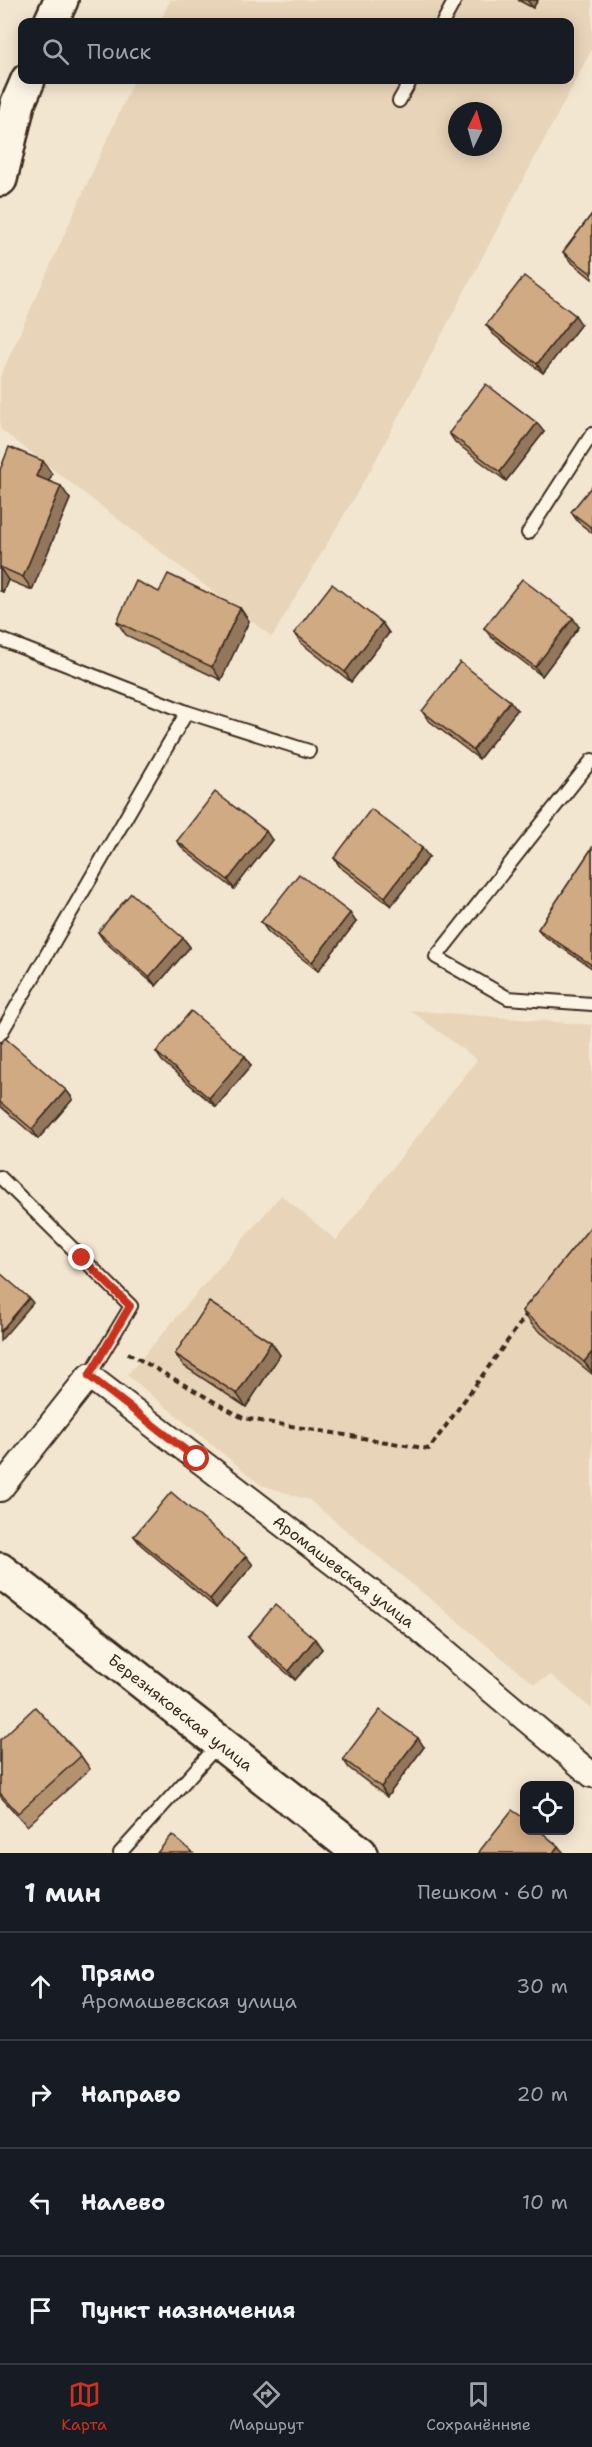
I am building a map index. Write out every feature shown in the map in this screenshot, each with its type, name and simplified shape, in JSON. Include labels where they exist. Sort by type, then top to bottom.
[{"type":"street","points":[[53,18],[61,0]]},
{"type":"street","points":[[0,179],[18,103],[26,84]]},
{"type":"street","points":[[0,1489],[89,1376]]},
{"type":"street","name":"Аромашевская улица","points":[[89,1376],[413,1624],[592,1775]]},
{"type":"street","name":"Березняковская улица","points":[[0,1570],[360,1853]]},
{"type":"lane","points":[[445,18],[455,0]]},
{"type":"lane","points":[[399,101],[409,84]]},
{"type":"lane","points":[[528,533],[592,434]]},
{"type":"lane","points":[[0,639],[187,712],[309,752]]},
{"type":"lane","points":[[0,1035],[187,712]]},
{"type":"lane","points":[[592,760],[435,957],[508,998],[592,1004]]},
{"type":"lane","points":[[0,1177],[130,1306],[89,1376]]},
{"type":"lane","points":[[120,1853],[220,1743]]},
{"type":"path","points":[[109,1343],[243,1418],[429,1449],[531,1309]]},
{"type":"shaded area","points":[[170,0],[592,0],[592,49],[574,83],[574,18],[162,18]]},
{"type":"shaded area","points":[[132,84],[574,84],[370,471],[272,637],[0,429],[0,377]]},
{"type":"shaded area","points":[[410,1010],[592,1025],[592,1709],[551,1675],[534,1684],[309,1500],[261,1485],[127,1375],[281,1195],[336,1240],[477,1060]]},
{"type":"building","points":[[592,214],[592,274],[563,252]]},
{"type":"building","points":[[524,276],[575,315],[537,364],[486,325]]},
{"type":"building","points":[[486,384],[537,423],[500,472],[449,433]]},
{"type":"building","points":[[9,447],[43,461],[36,476],[61,486],[23,577],[0,567],[0,470]]},
{"type":"building","points":[[592,486],[592,528],[571,512]]},
{"type":"building","points":[[168,574],[240,608],[212,667],[117,622],[136,581],[159,592]]},
{"type":"building","points":[[522,579],[573,618],[535,667],[484,628]]},
{"type":"building","points":[[332,584],[382,623],[345,672],[294,633]]},
{"type":"building","points":[[460,662],[510,701],[473,750],[422,711]]},
{"type":"building","points":[[215,792],[266,831],[228,880],[177,841]]},
{"type":"building","points":[[371,809],[422,848],[385,897],[334,858]]},
{"type":"building","points":[[592,848],[592,965],[538,929]]},
{"type":"building","points":[[299,874],[350,913],[312,962],[261,922]]},
{"type":"building","points":[[131,893],[183,938],[149,977],[98,932]]},
{"type":"building","points":[[191,1011],[245,1056],[209,1098],[156,1052]]},
{"type":"building","points":[[5,1038],[66,1090],[32,1129],[0,1102],[0,1044]]},
{"type":"building","points":[[592,1225],[592,1352],[584,1362],[522,1311]]},
{"type":"building","points":[[0,1273],[29,1298],[0,1332]]},
{"type":"building","points":[[209,1302],[271,1342],[237,1394],[175,1354]]},
{"type":"building","points":[[171,1492],[246,1556],[210,1599],[134,1536]]},
{"type":"building","points":[[275,1605],[315,1639],[289,1671],[248,1637]]},
{"type":"building","points":[[35,1707],[81,1756],[18,1813],[0,1793],[0,1740]]},
{"type":"building","points":[[380,1710],[418,1738],[381,1787],[343,1759]]},
{"type":"building","points":[[512,1810],[520,1816],[520,1835],[545,1835],[558,1846],[553,1853],[478,1853]]},
{"type":"building","points":[[172,1835],[193,1853],[157,1853]]},
{"type":"route","points":[[82,1258],[130,1306],[89,1376],[197,1459]]}]
